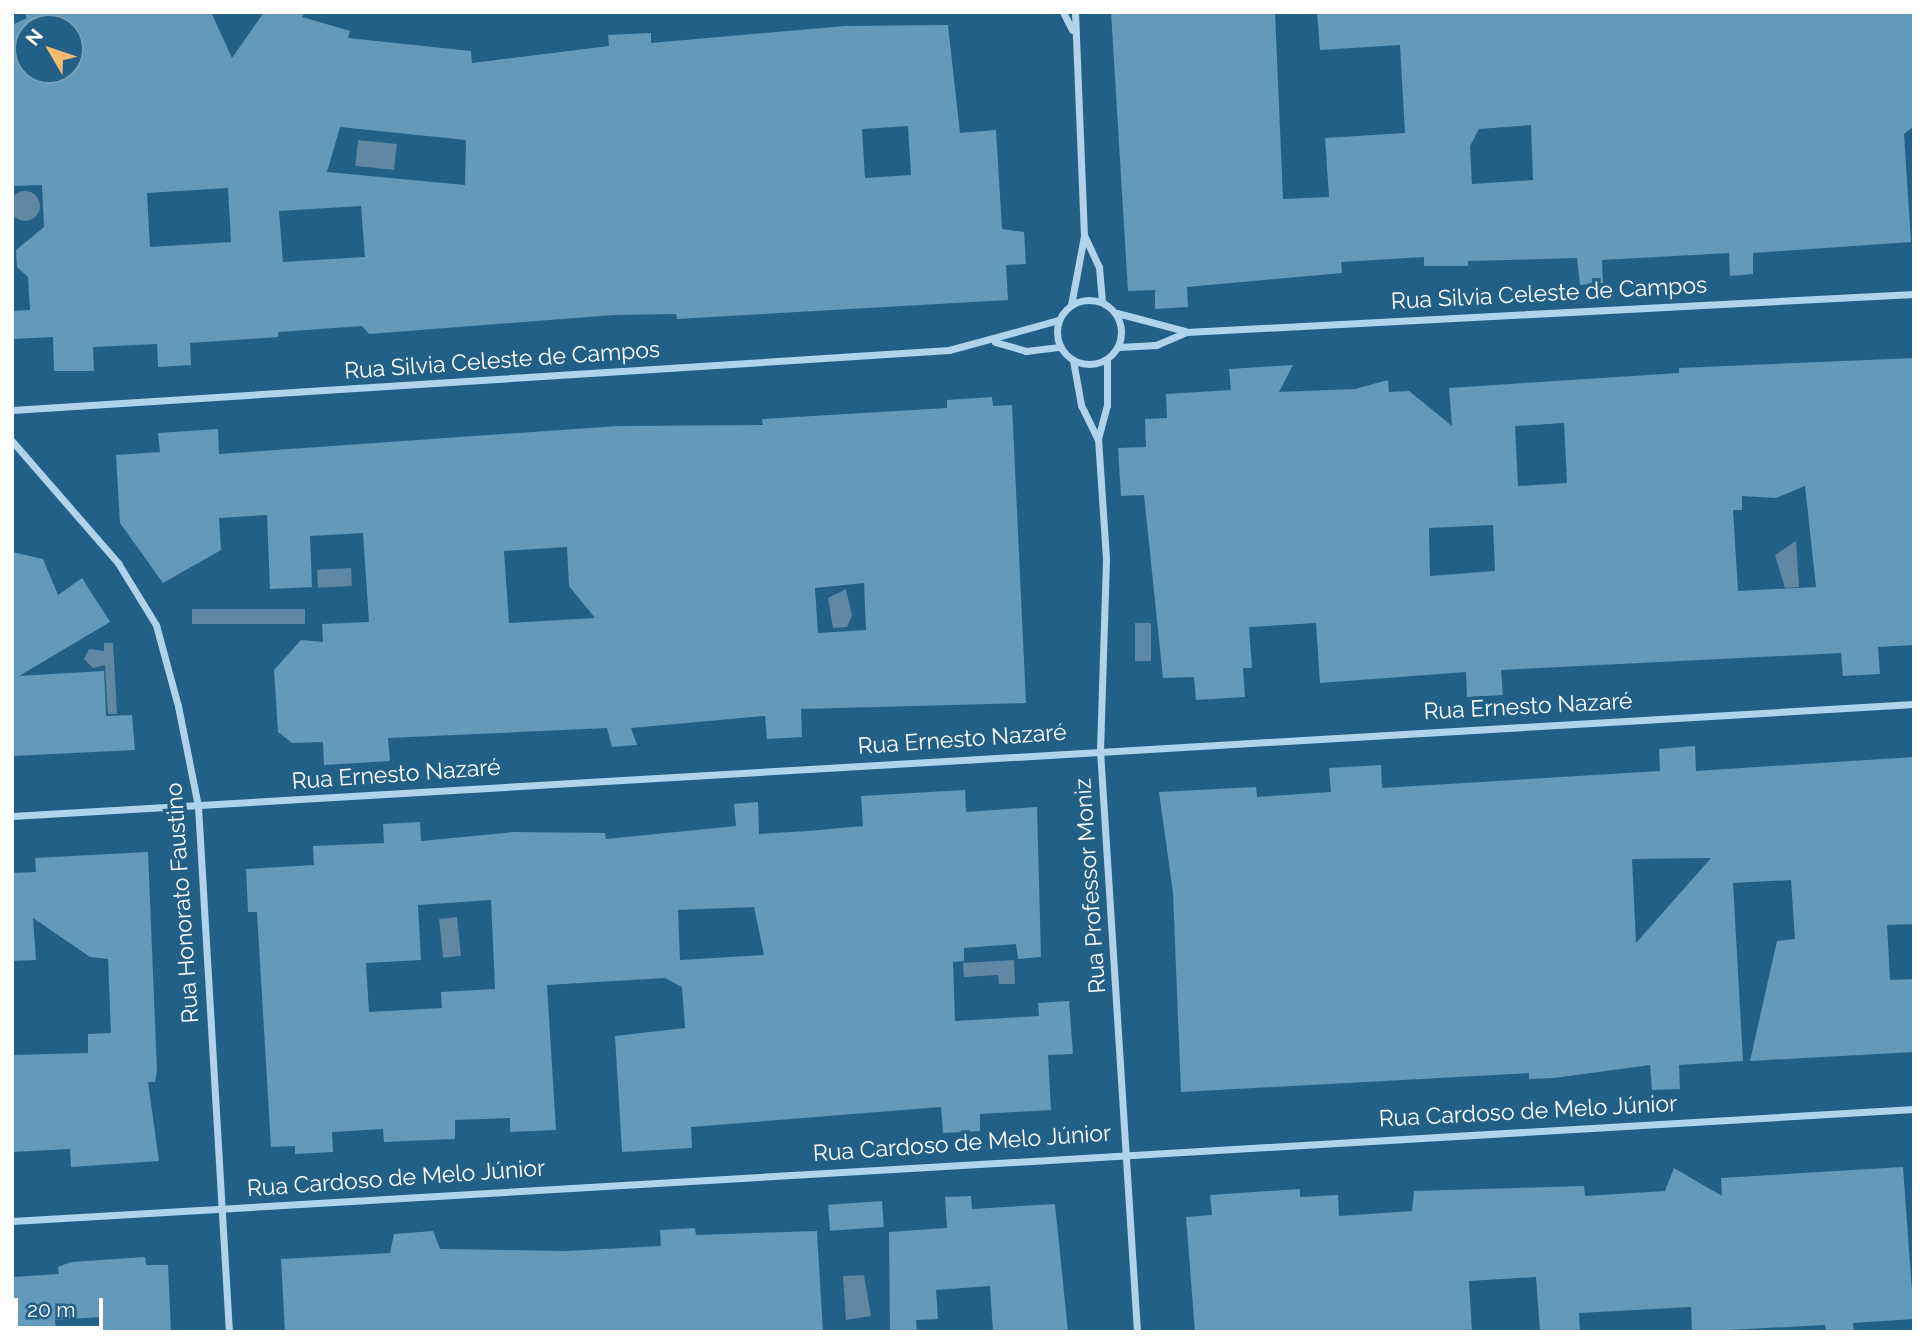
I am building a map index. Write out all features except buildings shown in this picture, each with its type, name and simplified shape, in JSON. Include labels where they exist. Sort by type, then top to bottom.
[{"type":"street","points":[[1063,12],[1072,30]]},
{"type":"street","points":[[1070,305],[1102,301],[1117,313],[1119,347],[1107,360],[1073,360],[1060,347],[1059,320],[1070,305],[1084,235],[1072,30],[1075,12]]},
{"type":"street","points":[[1084,235],[1099,267],[1102,301]]},
{"type":"street","name":"Rua Silvia Celeste de Campos","points":[[1117,313],[1186,331],[1914,294]]},
{"type":"street","name":"Rua Silvia Celeste de Campos","points":[[12,410],[994,342],[1059,320]]},
{"type":"street","name":"Rua Silvia Celeste de Campos","points":[[1119,347],[1156,345],[1186,331]]},
{"type":"street","name":"Rua Silvia Celeste de Campos","points":[[994,342],[1026,351],[1060,347]]},
{"type":"street","name":"Rua Professor Moniz","points":[[1073,360],[1081,405],[1098,438]]},
{"type":"street","name":"Rua Professor Moniz","points":[[1107,360],[1107,405],[1098,438],[1106,559],[1100,750],[1137,1332]]},
{"type":"street","name":"Rua Honorato Faustino","points":[[12,441],[118,563],[156,625],[198,806],[229,1332]]},
{"type":"street","name":"Rua Ernesto Nazaré","points":[[12,816],[1914,704]]},
{"type":"street","name":"Rua Cardoso de Melo Júnior","points":[[12,1221],[1126,1152],[1914,1109]]},
{"type":"water","points":[[358,140],[397,144],[394,170],[355,166]]},
{"type":"water","points":[[25,191],[31,192],[39,200],[39,212],[31,220],[25,221],[19,220],[11,212],[10,206],[11,200],[19,192]]},
{"type":"water","points":[[1796,541],[1799,587],[1785,588],[1775,555]]},
{"type":"water","points":[[351,568],[352,586],[318,588],[317,570]]},
{"type":"water","points":[[846,589],[852,616],[847,627],[833,628],[828,598]]},
{"type":"water","points":[[192,609],[305,609],[305,624],[192,624]]},
{"type":"water","points":[[1135,623],[1151,623],[1151,661],[1135,661]]},
{"type":"water","points":[[104,643],[113,643],[117,714],[108,714],[105,665],[93,668],[84,659],[89,649],[104,651]]},
{"type":"water","points":[[457,917],[461,956],[443,958],[439,919]]},
{"type":"water","points":[[1014,960],[1015,984],[999,984],[998,975],[964,977],[963,963]]},
{"type":"water","points":[[864,1275],[871,1316],[846,1320],[843,1276]]}]
